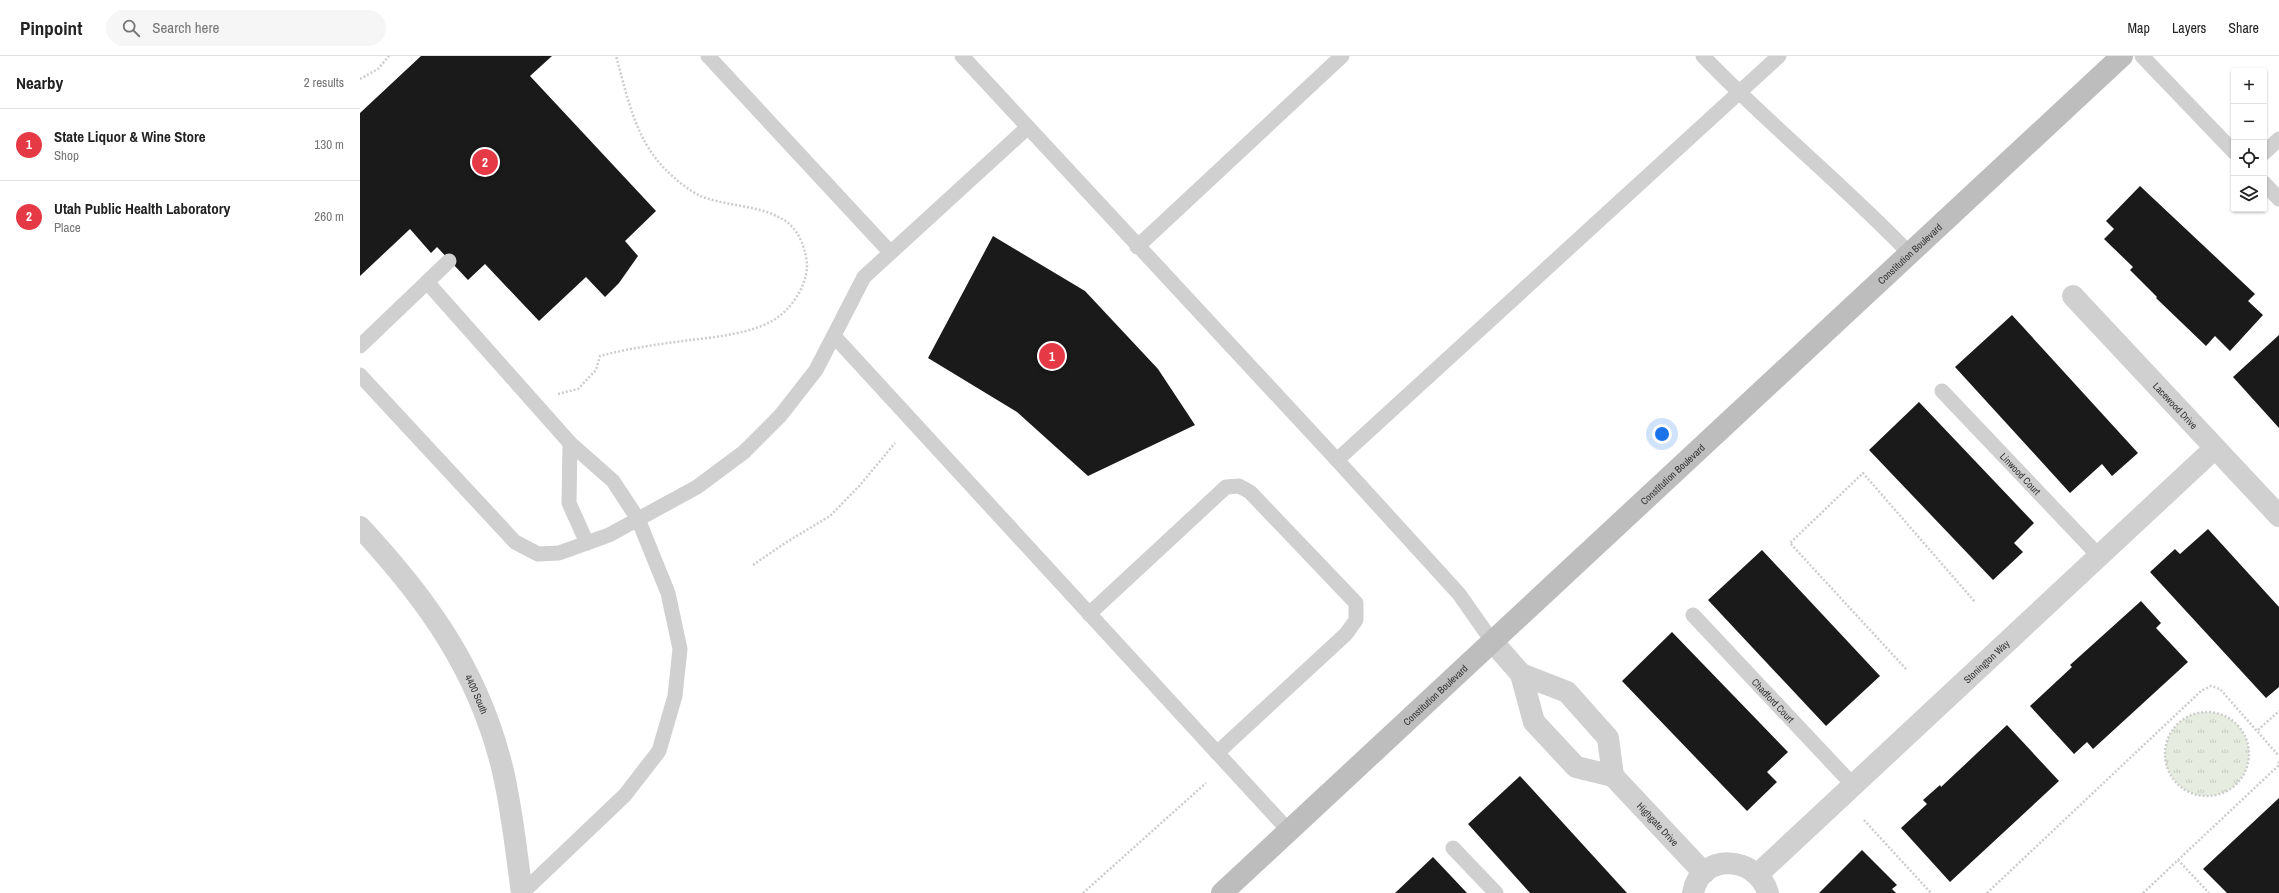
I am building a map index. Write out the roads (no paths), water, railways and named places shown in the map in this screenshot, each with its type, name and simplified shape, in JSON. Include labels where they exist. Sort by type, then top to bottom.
[{"type":"main road","name":"Constitution Boulevard","points":[[1222,893],[2122,56]]},
{"type":"street","name":"Lacewood Drive","points":[[2073,296],[2279,516]]},
{"type":"street","name":"Stonington Way","points":[[1758,874],[2216,448]]},
{"type":"street","name":"4400 South","points":[[360,527],[418,594],[444,629],[466,667],[484,707],[502,768],[522,893]]},
{"type":"street","points":[[1492,641],[1521,674],[1534,722],[1576,767],[1613,776],[1608,738],[1577,703],[1567,692],[1521,674]]},
{"type":"street","name":"Highgate Drive","points":[[1613,776],[1704,873]]},
{"type":"street","points":[[1693,893],[1704,873],[1711,868],[1727,863],[1743,865],[1758,874],[1764,882],[1768,893]]},
{"type":"lane","points":[[708,56],[890,252]]},
{"type":"lane","points":[[962,56],[1137,247],[1337,460],[1459,594],[1492,641]]},
{"type":"lane","points":[[1137,247],[1342,56]]},
{"type":"lane","points":[[1703,56],[1739,94],[1869,211],[1910,254]]},
{"type":"lane","points":[[1337,460],[1779,56]]},
{"type":"lane","points":[[2142,56],[2231,149]]},
{"type":"lane","points":[[360,375],[515,542],[538,554],[559,553],[609,535],[697,487],[744,452],[780,416],[816,370],[864,277],[1028,127]]},
{"type":"lane","points":[[2267,150],[2279,139]]},
{"type":"lane","points":[[2267,186],[2279,199]]},
{"type":"lane","points":[[360,346],[449,261]]},
{"type":"lane","points":[[427,282],[570,443],[613,481],[638,519],[668,593],[680,649],[675,696],[659,751],[625,795],[522,893]]},
{"type":"lane","points":[[834,336],[1289,831]]},
{"type":"lane","name":"Linwood Court","points":[[1942,391],[2099,556]]},
{"type":"lane","points":[[570,443],[569,503],[587,543]]},
{"type":"lane","points":[[1089,614],[1226,487],[1239,486],[1250,492],[1356,603],[1356,620],[1346,634],[1217,753]]},
{"type":"lane","name":"Chadford Court","points":[[1693,615],[1853,785]]},
{"type":"lane","points":[[1453,848],[1496,893]]},
{"type":"place","name":"Utah Public Health Laboratory","points":[[485,162]]},
{"type":"place","name":"State Liquor & Wine Store","points":[[1052,356]]}]
